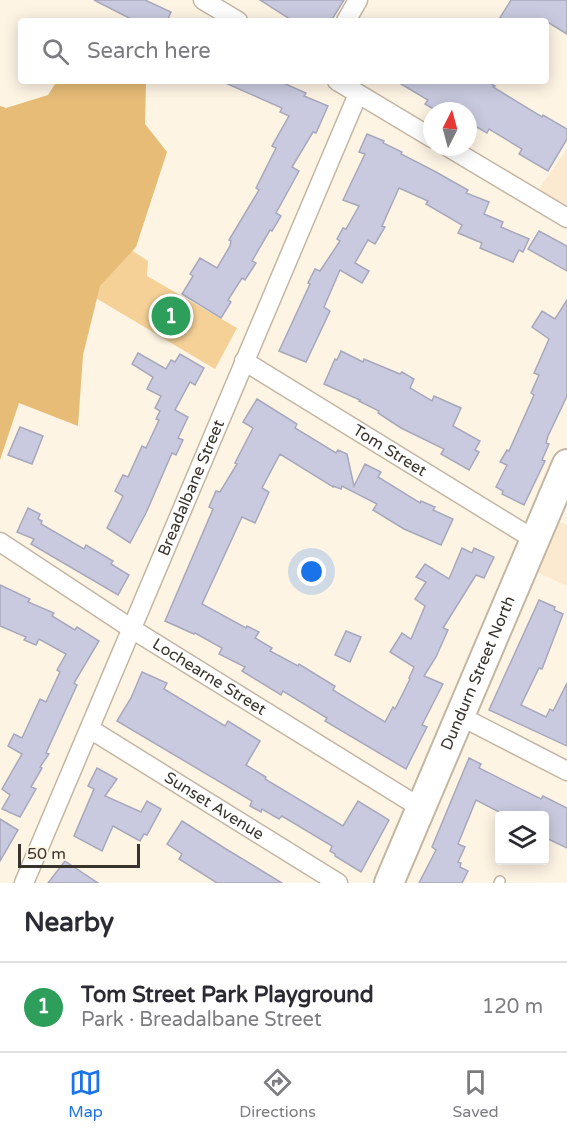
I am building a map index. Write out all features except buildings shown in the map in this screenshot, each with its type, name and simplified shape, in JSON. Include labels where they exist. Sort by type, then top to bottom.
[{"type":"main road","name":"Dundurn Street North","points":[[389,883],[535,540],[560,502],[567,464]]},
{"type":"street","points":[[203,0],[233,18]]},
{"type":"street","points":[[348,18],[358,0]]},
{"type":"street","points":[[342,84],[423,133]]},
{"type":"street","name":"Breadalbane Street","points":[[24,883],[358,94]]},
{"type":"street","points":[[463,156],[567,218]]},
{"type":"street","name":"Tom Street","points":[[244,361],[535,540]]},
{"type":"street","name":"Lochearne Street","points":[[0,542],[132,628],[421,808]]},
{"type":"street","points":[[460,716],[567,771]]},
{"type":"street","name":"Sunset Avenue","points":[[90,729],[338,883]]},
{"type":"shaded area","points":[[55,84],[146,84],[145,124],[167,152],[136,247],[100,286],[83,355],[78,426],[19,403],[0,460],[0,106],[6,108],[48,95]]},
{"type":"shaded area","points":[[567,149],[567,206],[539,189]]},
{"type":"shaded area","points":[[125,246],[148,261],[147,276],[237,328],[215,369],[89,294]]},
{"type":"shaded area","points":[[560,522],[567,525],[567,586],[535,571]]},
{"type":"place","name":"Tom Street Park Playground","points":[[171,316]]}]
